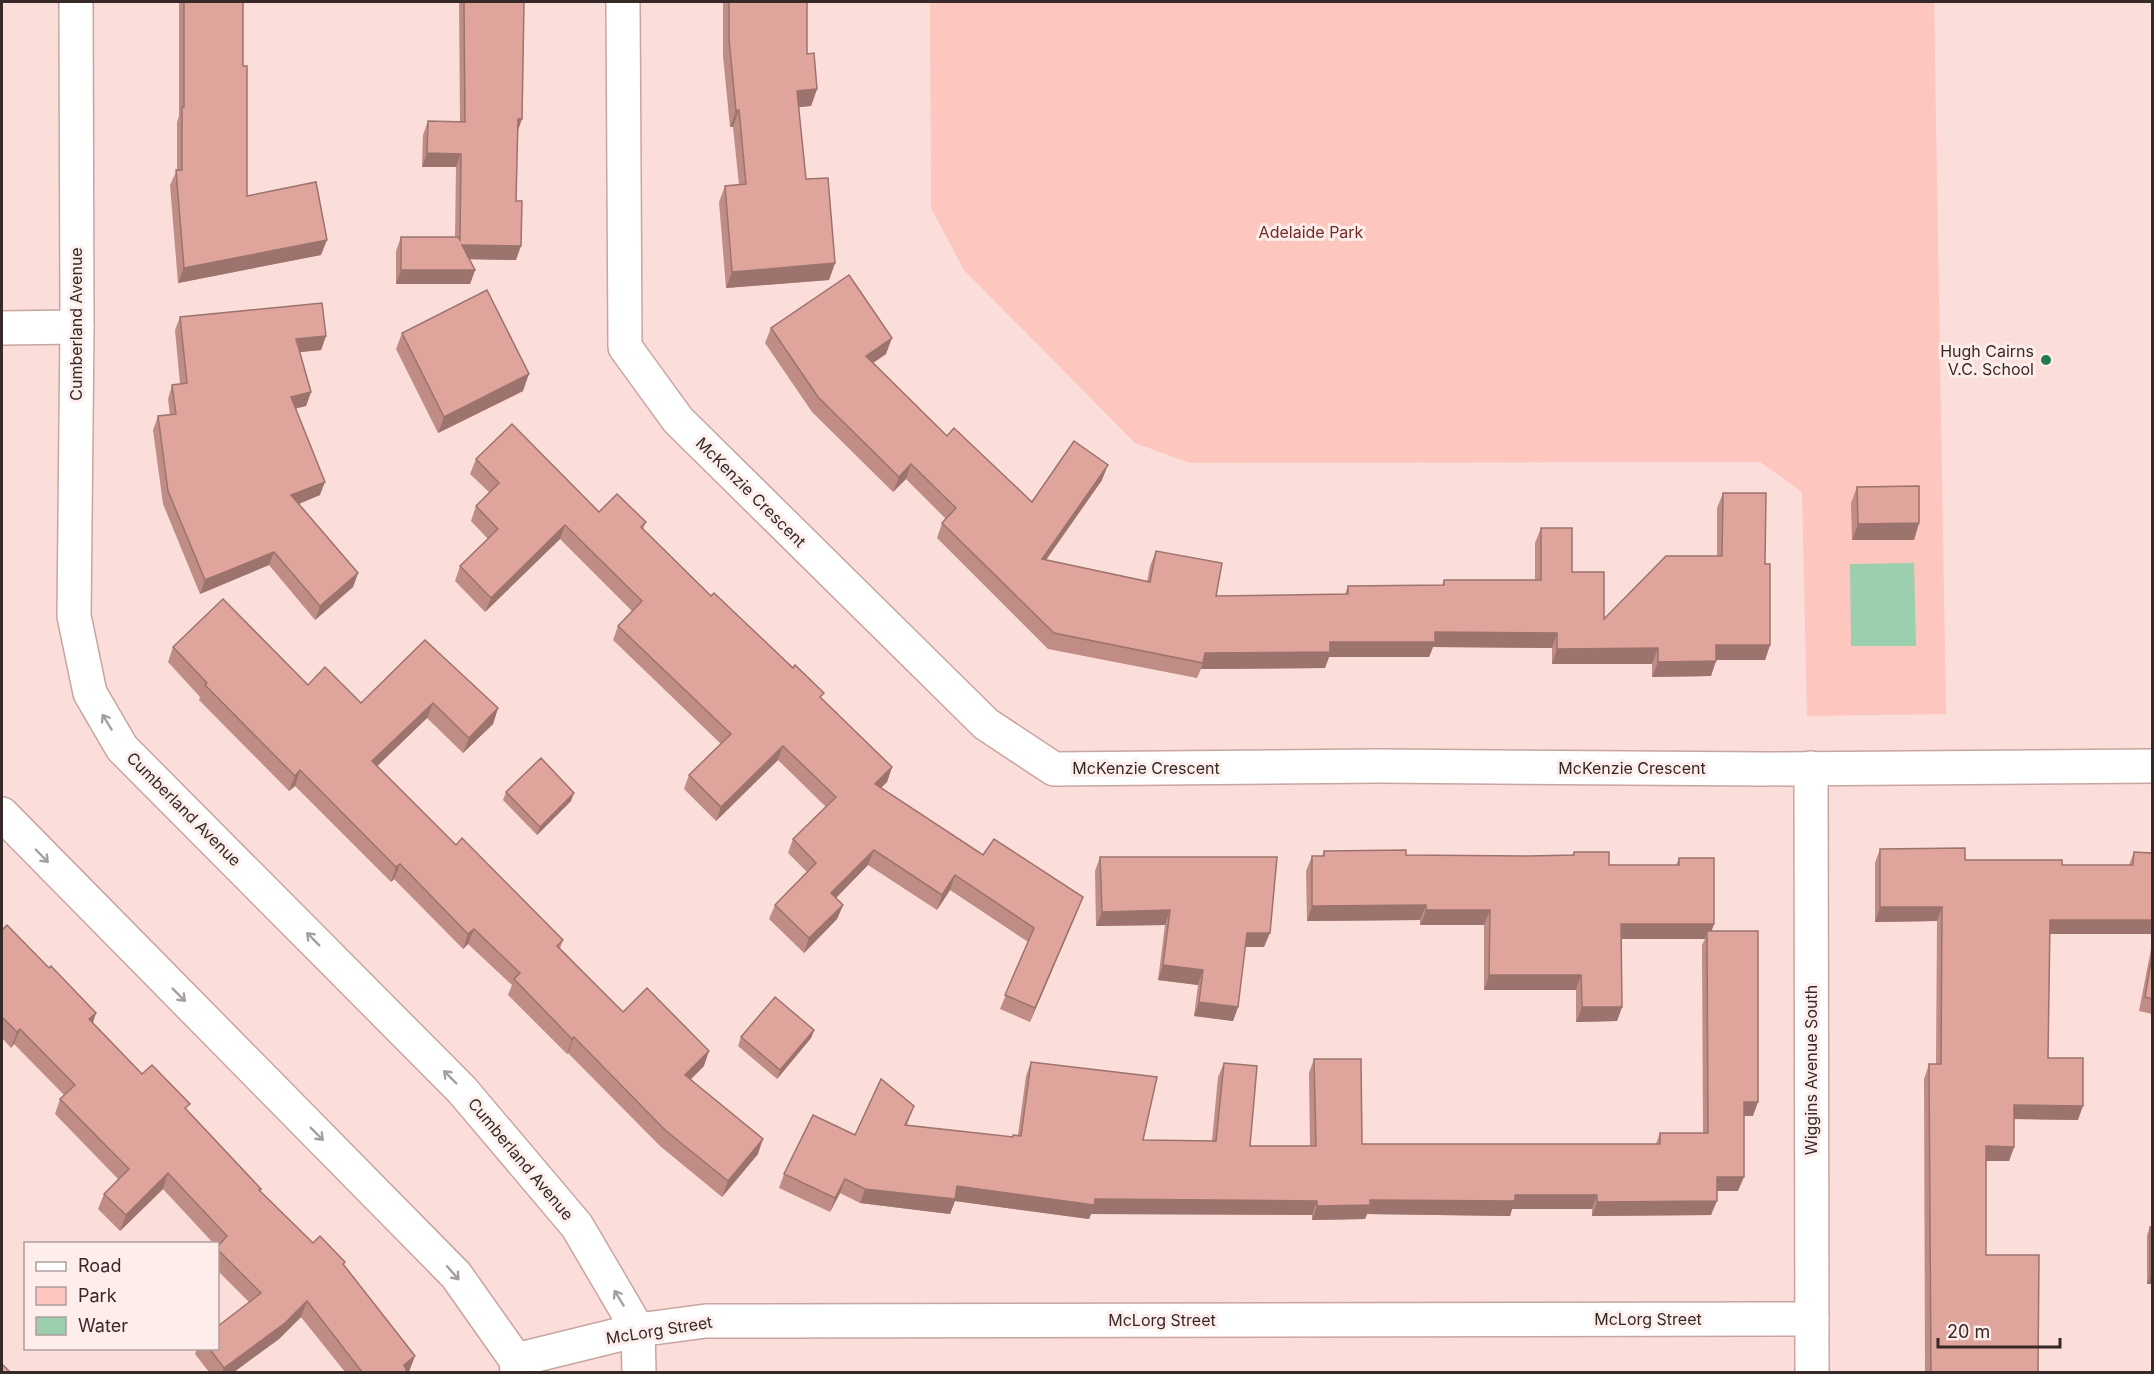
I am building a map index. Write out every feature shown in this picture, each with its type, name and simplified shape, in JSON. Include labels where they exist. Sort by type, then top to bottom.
[{"type":"street","name":"Cumberland Avenue","points":[[76,2],[77,327],[74,616],[90,693],[122,748],[462,1090],[577,1226],[638,1330],[639,1372]]},
{"type":"street","name":"McKenzie Crescent","points":[[623,2],[625,347],[678,420],[986,724],[1054,769],[1379,766],[1811,768],[2152,766]]},
{"type":"street","points":[[2,328],[77,327]]},
{"type":"street","name":"Wiggins Avenue South","points":[[1811,768],[1812,1372]]},
{"type":"street","points":[[2,814],[456,1275],[517,1366]]},
{"type":"street","name":"McLorg Street","points":[[517,1366],[638,1330],[706,1321],[1812,1319]]},
{"type":"green space","name":"Adelaide Park","points":[[930,2],[1934,2],[1946,714],[1807,716],[1802,492],[1760,462],[1190,463],[1135,443],[964,270],[931,208]]},
{"type":"water","points":[[1914,563],[1916,646],[1851,646],[1850,564]]},
{"type":"building","points":[[184,2],[243,2],[243,66],[247,66],[247,196],[316,182],[327,240],[184,268],[176,170],[182,170]]},
{"type":"building","points":[[464,2],[524,2],[522,119],[518,119],[516,201],[522,201],[521,246],[462,245],[475,270],[401,270],[401,237],[458,237],[460,240],[461,154],[427,153],[428,121],[465,122]]},
{"type":"building","points":[[729,2],[807,2],[807,54],[814,53],[817,89],[797,91],[806,179],[828,178],[835,263],[732,272],[725,186],[746,184],[729,39]]},
{"type":"building","points":[[849,275],[892,338],[866,356],[947,436],[954,428],[1032,502],[1074,441],[1108,465],[1042,559],[1150,582],[1156,551],[1222,563],[1216,596],[1348,594],[1348,586],[1444,585],[1444,580],[1541,580],[1541,528],[1572,528],[1572,572],[1604,572],[1604,619],[1666,556],[1722,556],[1723,493],[1766,493],[1765,564],[1770,564],[1770,645],[1716,645],[1716,661],[1658,662],[1658,648],[1557,649],[1557,633],[1435,632],[1435,642],[1330,642],[1330,652],[1205,653],[1203,663],[1054,633],[942,523],[956,508],[911,464],[899,477],[818,397],[771,328]]},
{"type":"building","points":[[487,290],[529,374],[444,417],[402,333]]},
{"type":"building","points":[[322,303],[326,336],[296,339],[311,392],[291,397],[325,482],[291,495],[358,573],[320,606],[274,552],[205,580],[168,491],[158,416],[176,414],[172,385],[187,383],[180,317]]},
{"type":"building","points":[[512,424],[599,512],[617,494],[646,522],[641,527],[711,596],[714,593],[793,668],[795,665],[824,693],[820,697],[892,767],[875,784],[983,855],[994,839],[1083,897],[1035,1008],[1005,995],[1034,928],[955,875],[942,895],[874,850],[831,893],[843,905],[809,938],[775,905],[816,863],[793,839],[836,797],[783,746],[721,807],[689,775],[731,734],[618,626],[642,601],[565,525],[491,598],[460,566],[498,529],[476,506],[499,483],[476,459]]},
{"type":"building","points":[[1919,486],[1919,523],[1858,524],[1857,487]]},
{"type":"building","points":[[223,599],[308,685],[325,667],[361,703],[425,640],[498,708],[469,738],[433,703],[372,761],[456,845],[462,838],[563,940],[557,946],[623,1012],[647,988],[709,1051],[685,1075],[763,1139],[728,1181],[665,1130],[574,1037],[572,1039],[514,979],[520,973],[474,929],[468,934],[400,864],[396,867],[300,770],[295,776],[205,685],[207,683],[173,647]]},
{"type":"building","points":[[541,758],[574,793],[540,827],[506,792]]},
{"type":"building","points":[[1965,848],[1965,860],[2062,860],[2062,865],[2133,865],[2134,852],[2152,853],[2152,920],[2050,920],[2048,1058],[2083,1058],[2083,1106],[2014,1105],[2014,1147],[1986,1146],[1986,1255],[2039,1255],[2038,1372],[1931,1372],[1929,1064],[1941,1064],[1942,907],[1880,907],[1880,849]]},
{"type":"building","points":[[1406,850],[1406,855],[1528,856],[1609,852],[1609,865],[1679,865],[1679,858],[1714,858],[1714,924],[1621,924],[1622,1007],[1582,1007],[1581,975],[1489,975],[1490,910],[1426,910],[1426,905],[1312,906],[1312,856],[1324,856],[1324,851]]},
{"type":"building","points":[[1100,857],[1277,857],[1270,933],[1247,933],[1238,1007],[1199,1002],[1203,970],[1163,965],[1170,910],[1102,912]]},
{"type":"building","points":[[7,925],[49,968],[51,966],[96,1013],[89,1019],[142,1074],[152,1065],[190,1104],[185,1108],[261,1189],[259,1190],[313,1243],[320,1236],[345,1262],[343,1264],[415,1356],[404,1365],[407,1372],[362,1372],[307,1301],[285,1323],[224,1368],[210,1350],[219,1350],[219,1325],[261,1293],[219,1251],[219,1245],[227,1236],[168,1173],[126,1215],[104,1194],[129,1169],[60,1099],[75,1085],[20,1029],[17,1032],[2,1017],[2,930]]},
{"type":"building","points":[[1707,931],[1758,931],[1758,1102],[1744,1102],[1744,1177],[1717,1177],[1717,1201],[1597,1202],[1597,1195],[1515,1195],[1515,1201],[1370,1200],[1370,1205],[1317,1206],[1317,1201],[1095,1199],[1094,1205],[957,1186],[955,1199],[865,1189],[845,1179],[835,1198],[784,1174],[813,1115],[855,1135],[881,1079],[914,1106],[905,1125],[1021,1136],[1031,1062],[1157,1077],[1143,1140],[1216,1141],[1224,1063],[1257,1066],[1250,1146],[1316,1146],[1314,1059],[1361,1059],[1362,1144],[1660,1144],[1660,1133],[1708,1133]]},
{"type":"building","points":[[2152,956],[2152,999],[2145,997]]},
{"type":"building","points":[[775,997],[814,1030],[780,1070],[741,1037]]},
{"type":"building","points":[[2150,1227],[2152,1227],[2152,1276],[2150,1276]]},
{"type":"building","points":[[2,1364],[10,1372],[2,1372]]},
{"type":"place","name":"Hugh Cairns V.C. School","points":[[2046,360]]}]
